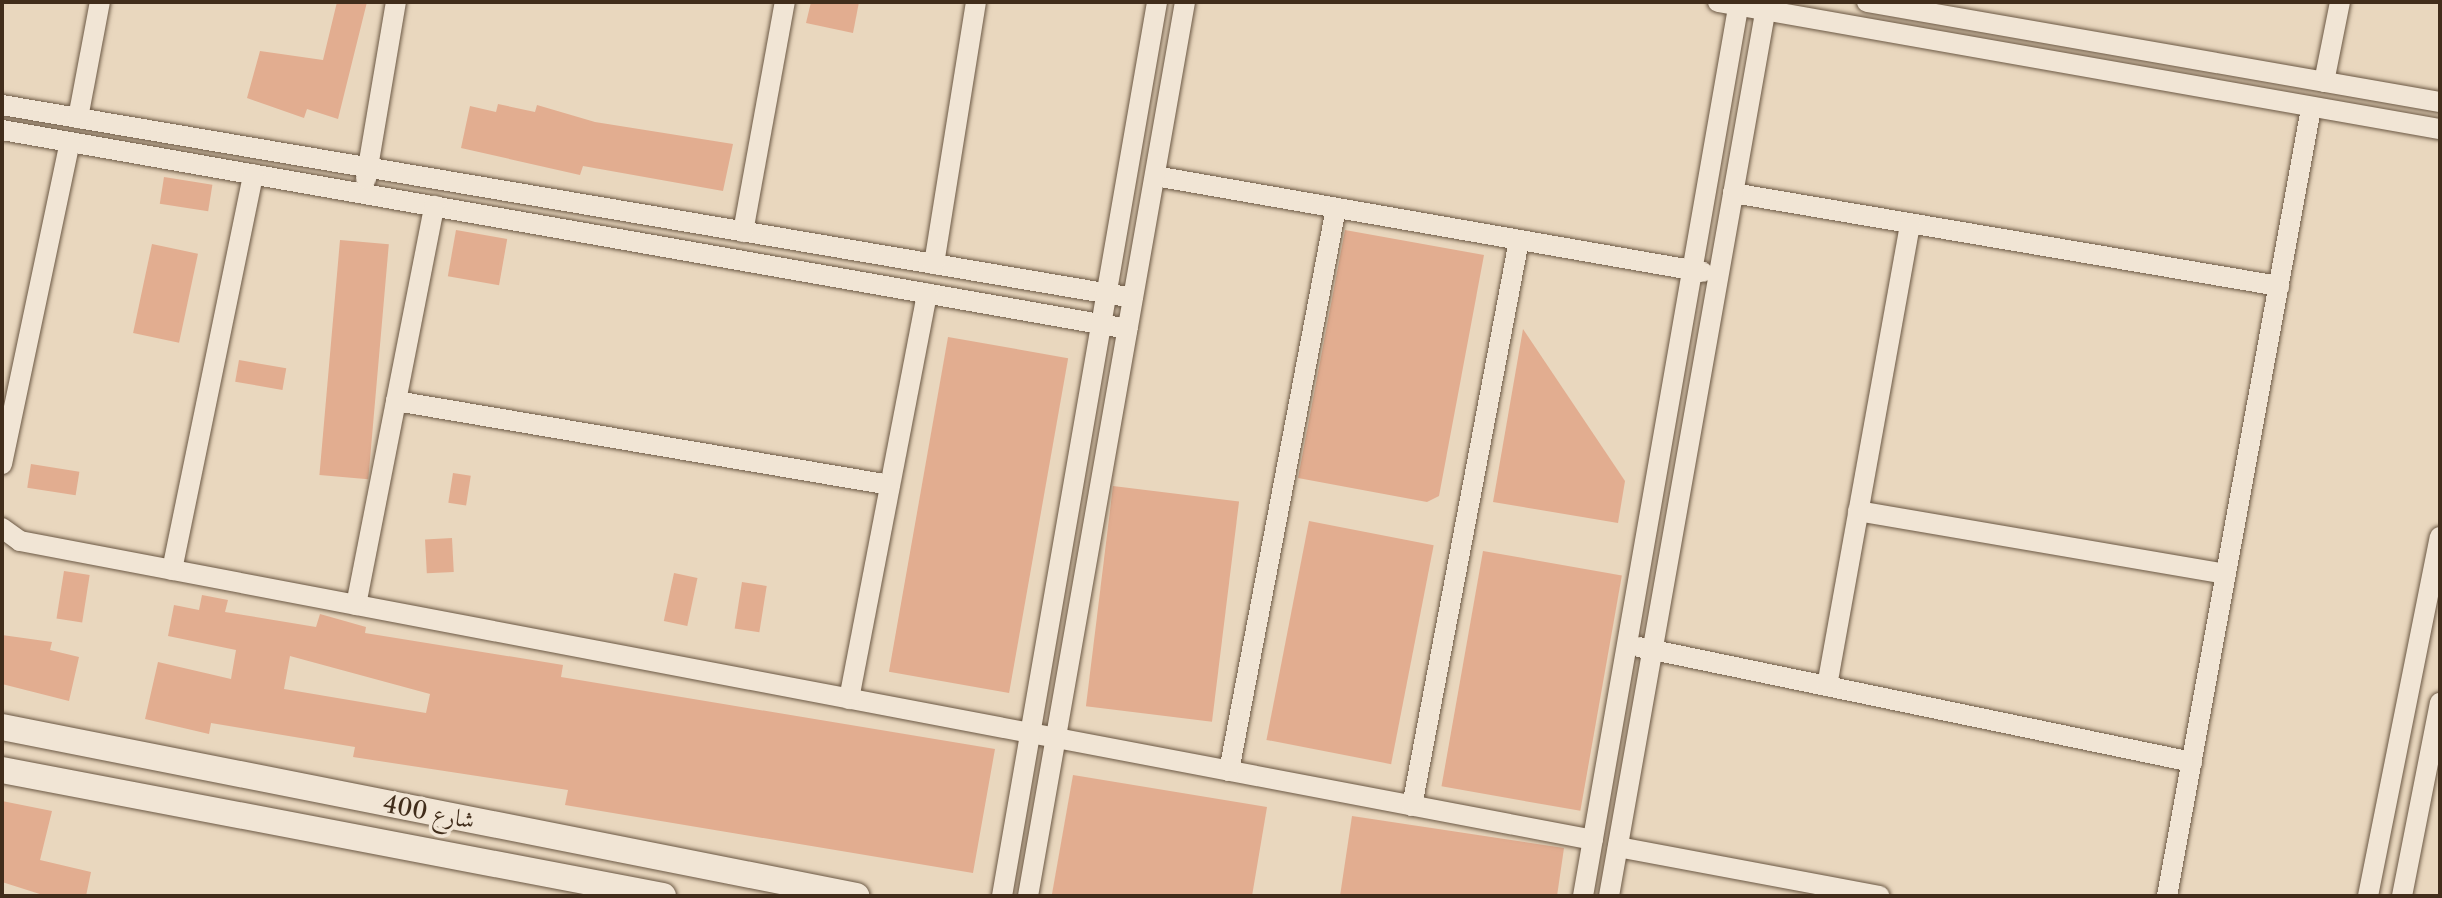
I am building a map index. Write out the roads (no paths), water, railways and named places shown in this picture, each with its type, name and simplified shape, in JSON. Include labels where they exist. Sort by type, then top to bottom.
[{"type":"street","points":[[78,118],[100,2]]},
{"type":"street","points":[[363,194],[396,2]]},
{"type":"street","points":[[743,232],[785,2]]},
{"type":"street","points":[[934,264],[976,2]]},
{"type":"street","points":[[1002,896],[1157,2]]},
{"type":"street","points":[[1028,896],[1185,2]]},
{"type":"street","points":[[1867,2],[2440,102]]},
{"type":"street","points":[[2324,82],[2340,2]]},
{"type":"street","points":[[1583,896],[1692,270],[1731,3],[1766,6],[2311,108],[2440,129]]},
{"type":"street","points":[[1609,896],[1766,6]]},
{"type":"street","points":[[2,105],[1133,298]]},
{"type":"street","points":[[2167,896],[2311,108]]},
{"type":"street","points":[[2,130],[1128,329]]},
{"type":"street","points":[[2,464],[70,142]]},
{"type":"street","points":[[172,570],[253,174]]},
{"type":"street","points":[[1155,176],[1719,275]]},
{"type":"street","points":[[1733,193],[2279,286]]},
{"type":"street","points":[[356,605],[434,206]]},
{"type":"street","points":[[1229,771],[1336,208]]},
{"type":"street","points":[[1827,686],[1910,224]]},
{"type":"street","points":[[1412,806],[1519,240]]},
{"type":"street","points":[[849,699],[927,293]]},
{"type":"street","points":[[396,401],[890,485]]},
{"type":"street","points":[[1858,511],[2226,574]]},
{"type":"street","points":[[2,528],[20,541],[1593,840]]},
{"type":"street","points":[[2368,896],[2440,537]]},
{"type":"street","points":[[1627,644],[2192,762]]},
{"type":"street","points":[[2402,896],[2440,703]]},
{"type":"street","name":"شارع 400","points":[[2,727],[856,896]]},
{"type":"street","name":"شارع 400","points":[[2,770],[663,896]]},
{"type":"street","points":[[1618,847],[1879,896]]}]
